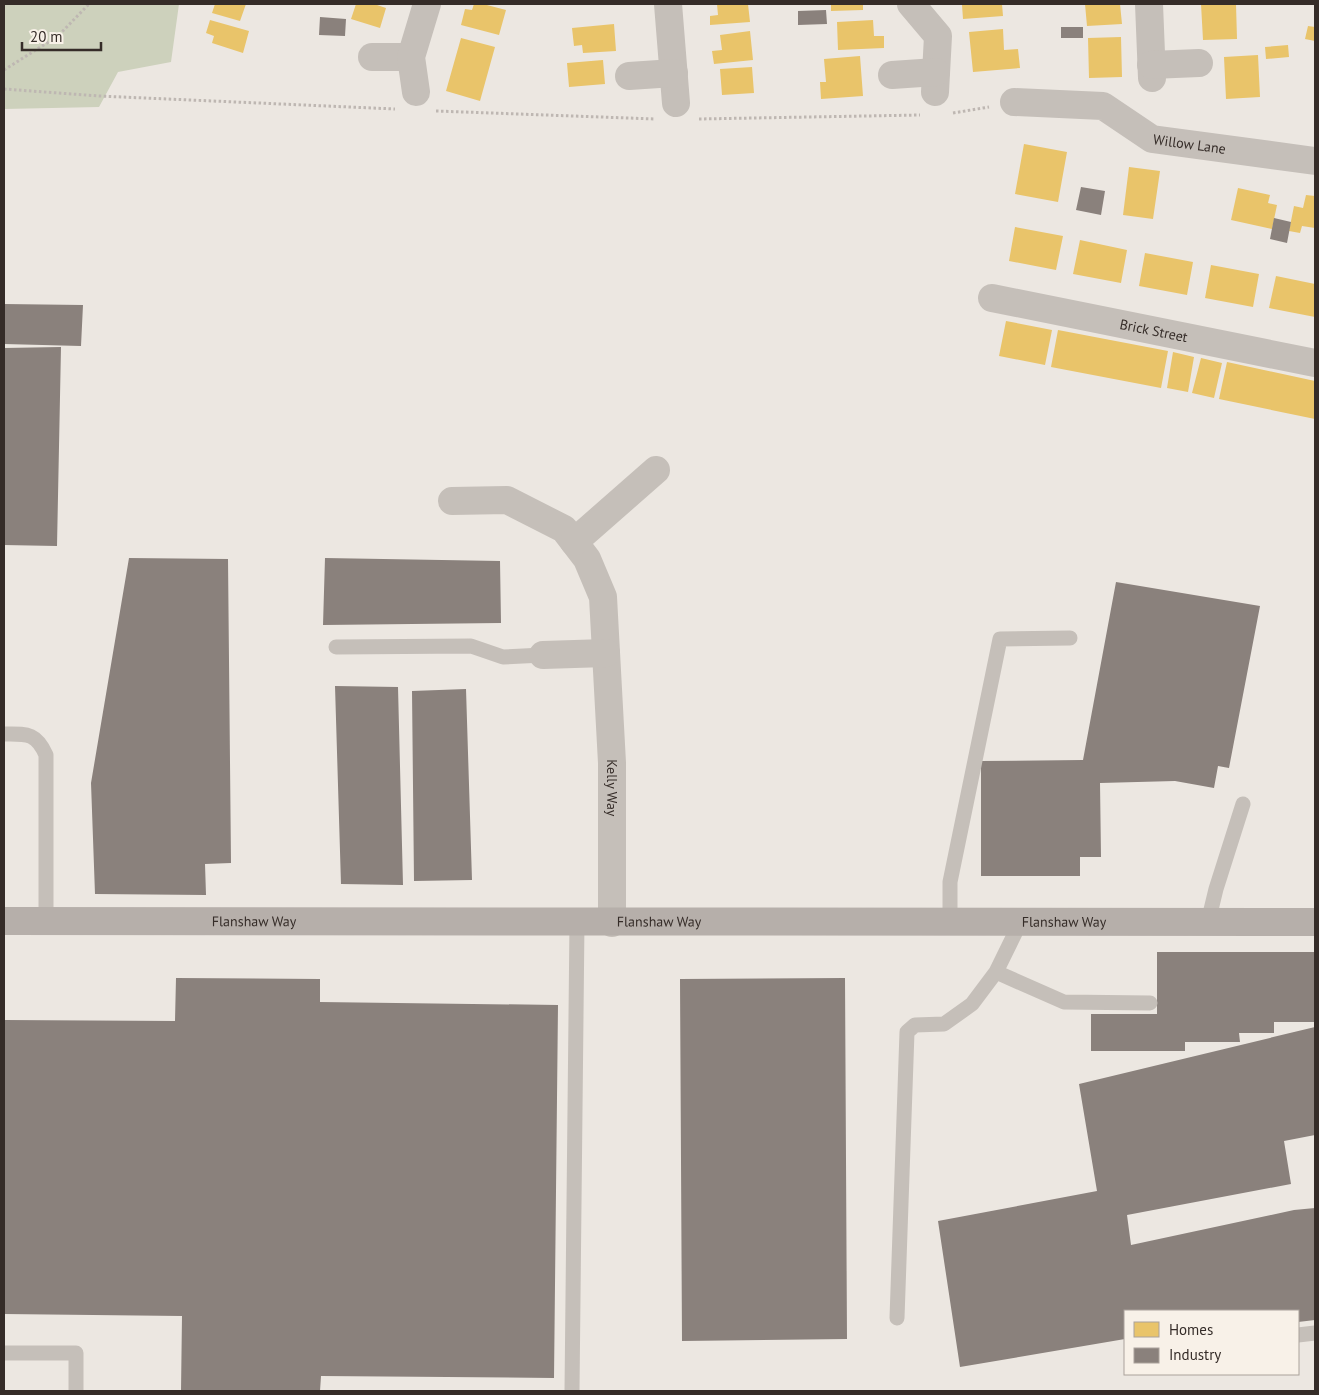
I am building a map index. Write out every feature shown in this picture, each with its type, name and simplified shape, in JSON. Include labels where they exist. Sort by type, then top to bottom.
[{"type":"street","points":[[415,104],[411,57],[427,4]]},
{"type":"street","points":[[668,4],[677,114]]},
{"type":"street","points":[[892,75],[941,92],[938,36],[911,4]]},
{"type":"street","points":[[1149,4],[1152,71],[1199,63]]},
{"type":"street","points":[[372,58],[411,57]]},
{"type":"street","points":[[629,76],[674,73]]},
{"type":"street","name":"Willow Lane","points":[[1014,102],[1103,106],[1152,139],[1315,161]]},
{"type":"street","name":"Brick Street","points":[[992,298],[1315,364]]},
{"type":"street","points":[[574,542],[656,470]]},
{"type":"street","name":"Kelly Way","points":[[452,501],[506,500],[564,529],[587,559],[603,597],[612,763],[612,923]]},
{"type":"street","points":[[543,655],[606,653]]},
{"type":"street","name":"Flanshaw Way","points":[[4,921],[612,923],[1315,922]]},
{"type":"lane","points":[[950,922],[950,882],[1000,639],[1070,638]]},
{"type":"lane","points":[[336,647],[471,646],[503,657],[543,655]]},
{"type":"lane","points":[[4,734],[27,734],[40,742],[46,755],[46,920]]},
{"type":"lane","points":[[1208,922],[1216,889],[1243,804]]},
{"type":"lane","points":[[572,1391],[577,922]]},
{"type":"lane","points":[[897,1318],[907,1032],[915,1025],[944,1024],[972,1004],[996,972],[1020,922]]},
{"type":"lane","points":[[996,972],[1064,1002],[1150,1003]]},
{"type":"lane","points":[[1299,1335],[1315,1333]]},
{"type":"lane","points":[[4,1353],[76,1353],[76,1391]]},
{"type":"path","points":[[4,70],[58,36],[89,4]]},
{"type":"path","points":[[4,89],[108,97],[415,104],[677,114],[922,115]]},
{"type":"path","points":[[941,92],[1014,102]]},
{"type":"green space","points":[[4,4],[179,4],[171,62],[118,72],[99,107],[4,109]]},
{"type":"building: Homes","points":[[215,4],[246,4],[240,21],[212,13]]},
{"type":"building: Homes","points":[[356,4],[374,4],[386,8],[380,28],[351,19]]},
{"type":"building: Homes","points":[[474,4],[483,4],[506,10],[499,35],[461,25],[465,9],[472,10]]},
{"type":"building: Homes","points":[[717,4],[748,4],[750,22],[710,25],[710,16],[718,15]]},
{"type":"building: Homes","points":[[831,4],[863,4],[863,10],[831,11]]},
{"type":"building: Homes","points":[[1002,4],[1003,16],[963,19],[962,5]]},
{"type":"building: Homes","points":[[1085,4],[1120,4],[1122,24],[1087,26]]},
{"type":"building: Homes","points":[[1201,4],[1236,4],[1237,39],[1203,40]]},
{"type":"building: Homes","points":[[210,20],[249,31],[243,53],[212,43],[214,36],[206,33]]},
{"type":"building: Homes","points":[[873,20],[874,36],[884,36],[884,48],[838,50],[837,22]]},
{"type":"building: Homes","points":[[614,24],[616,51],[583,53],[582,45],[574,46],[572,28]]},
{"type":"building: Homes","points":[[1308,26],[1315,27],[1315,41],[1305,39]]},
{"type":"building: Homes","points":[[1003,29],[1004,50],[1018,49],[1020,68],[973,72],[969,32]]},
{"type":"building: Homes","points":[[750,31],[753,60],[714,64],[712,51],[722,50],[720,35]]},
{"type":"building: Homes","points":[[1121,37],[1122,77],[1089,78],[1088,38]]},
{"type":"building: Homes","points":[[461,38],[495,47],[480,101],[446,91]]},
{"type":"building: Homes","points":[[1288,45],[1289,57],[1266,59],[1265,47]]},
{"type":"building: Homes","points":[[1258,55],[1260,97],[1226,99],[1224,57]]},
{"type":"building: Homes","points":[[860,56],[863,96],[821,99],[820,82],[826,82],[824,59]]},
{"type":"building: Homes","points":[[603,60],[605,84],[569,87],[567,63]]},
{"type":"building: Homes","points":[[752,67],[754,93],[722,95],[720,69]]},
{"type":"building: Homes","points":[[1024,144],[1067,152],[1058,202],[1015,194]]},
{"type":"building: Homes","points":[[1129,167],[1160,171],[1153,219],[1123,215]]},
{"type":"building: Homes","points":[[1238,188],[1270,195],[1268,203],[1277,205],[1272,229],[1231,220]]},
{"type":"building: Homes","points":[[1306,195],[1315,196],[1315,228],[1302,226],[1300,233],[1289,231],[1294,206],[1303,208]]},
{"type":"building: Homes","points":[[1015,227],[1063,236],[1056,270],[1009,261]]},
{"type":"building: Homes","points":[[1080,240],[1127,250],[1121,283],[1073,274]]},
{"type":"building: Homes","points":[[1145,253],[1193,262],[1187,295],[1139,286]]},
{"type":"building: Homes","points":[[1211,265],[1259,274],[1253,307],[1205,298]]},
{"type":"building: Homes","points":[[1276,276],[1315,284],[1315,317],[1269,308]]},
{"type":"building: Homes","points":[[1006,321],[1052,330],[1045,365],[999,356]]},
{"type":"building: Homes","points":[[1058,330],[1168,351],[1161,388],[1051,367]]},
{"type":"building: Homes","points":[[1173,352],[1194,357],[1188,392],[1167,388]]},
{"type":"building: Homes","points":[[1201,358],[1222,363],[1214,398],[1192,393]]},
{"type":"building: Homes","points":[[1227,362],[1315,381],[1315,419],[1219,399]]},
{"type":"building: Industry","points":[[826,10],[827,24],[798,25],[798,11]]},
{"type":"building: Industry","points":[[320,17],[346,19],[345,36],[319,35]]},
{"type":"building: Industry","points":[[1061,27],[1083,27],[1083,38],[1061,38]]},
{"type":"building: Industry","points":[[1081,187],[1105,191],[1101,215],[1076,210]]},
{"type":"building: Industry","points":[[1274,218],[1291,222],[1287,243],[1270,239]]},
{"type":"building: Industry","points":[[4,304],[83,305],[81,346],[4,344]]},
{"type":"building: Industry","points":[[61,347],[57,546],[4,545],[4,348]]},
{"type":"building: Industry","points":[[129,558],[228,559],[231,863],[205,864],[206,895],[95,894],[91,783]]},
{"type":"building: Industry","points":[[325,558],[500,561],[501,623],[323,625]]},
{"type":"building: Industry","points":[[1116,582],[1260,606],[1229,768],[1218,766],[1214,788],[1175,781],[1100,783],[1101,857],[1080,857],[1080,876],[981,876],[981,761],[1083,760]]},
{"type":"building: Industry","points":[[335,686],[398,687],[403,885],[341,884]]},
{"type":"building: Industry","points":[[466,689],[472,880],[414,881],[412,691]]},
{"type":"building: Industry","points":[[1157,952],[1315,952],[1315,1022],[1274,1022],[1274,1033],[1239,1033],[1240,1042],[1185,1042],[1185,1051],[1091,1051],[1091,1014],[1157,1014]]},
{"type":"building: Industry","points":[[176,978],[320,979],[320,1002],[558,1005],[554,1378],[321,1376],[320,1391],[181,1391],[182,1316],[4,1314],[4,1020],[175,1021]]},
{"type":"building: Industry","points":[[845,978],[847,1339],[682,1341],[680,979]]},
{"type":"building: Industry","points":[[1315,1027],[1315,1135],[1284,1141],[1291,1184],[1127,1215],[1131,1245],[1294,1210],[1315,1208],[1315,1320],[1299,1322],[1299,1310],[1124,1310],[1124,1339],[960,1367],[938,1221],[1097,1191],[1079,1084]]}]
